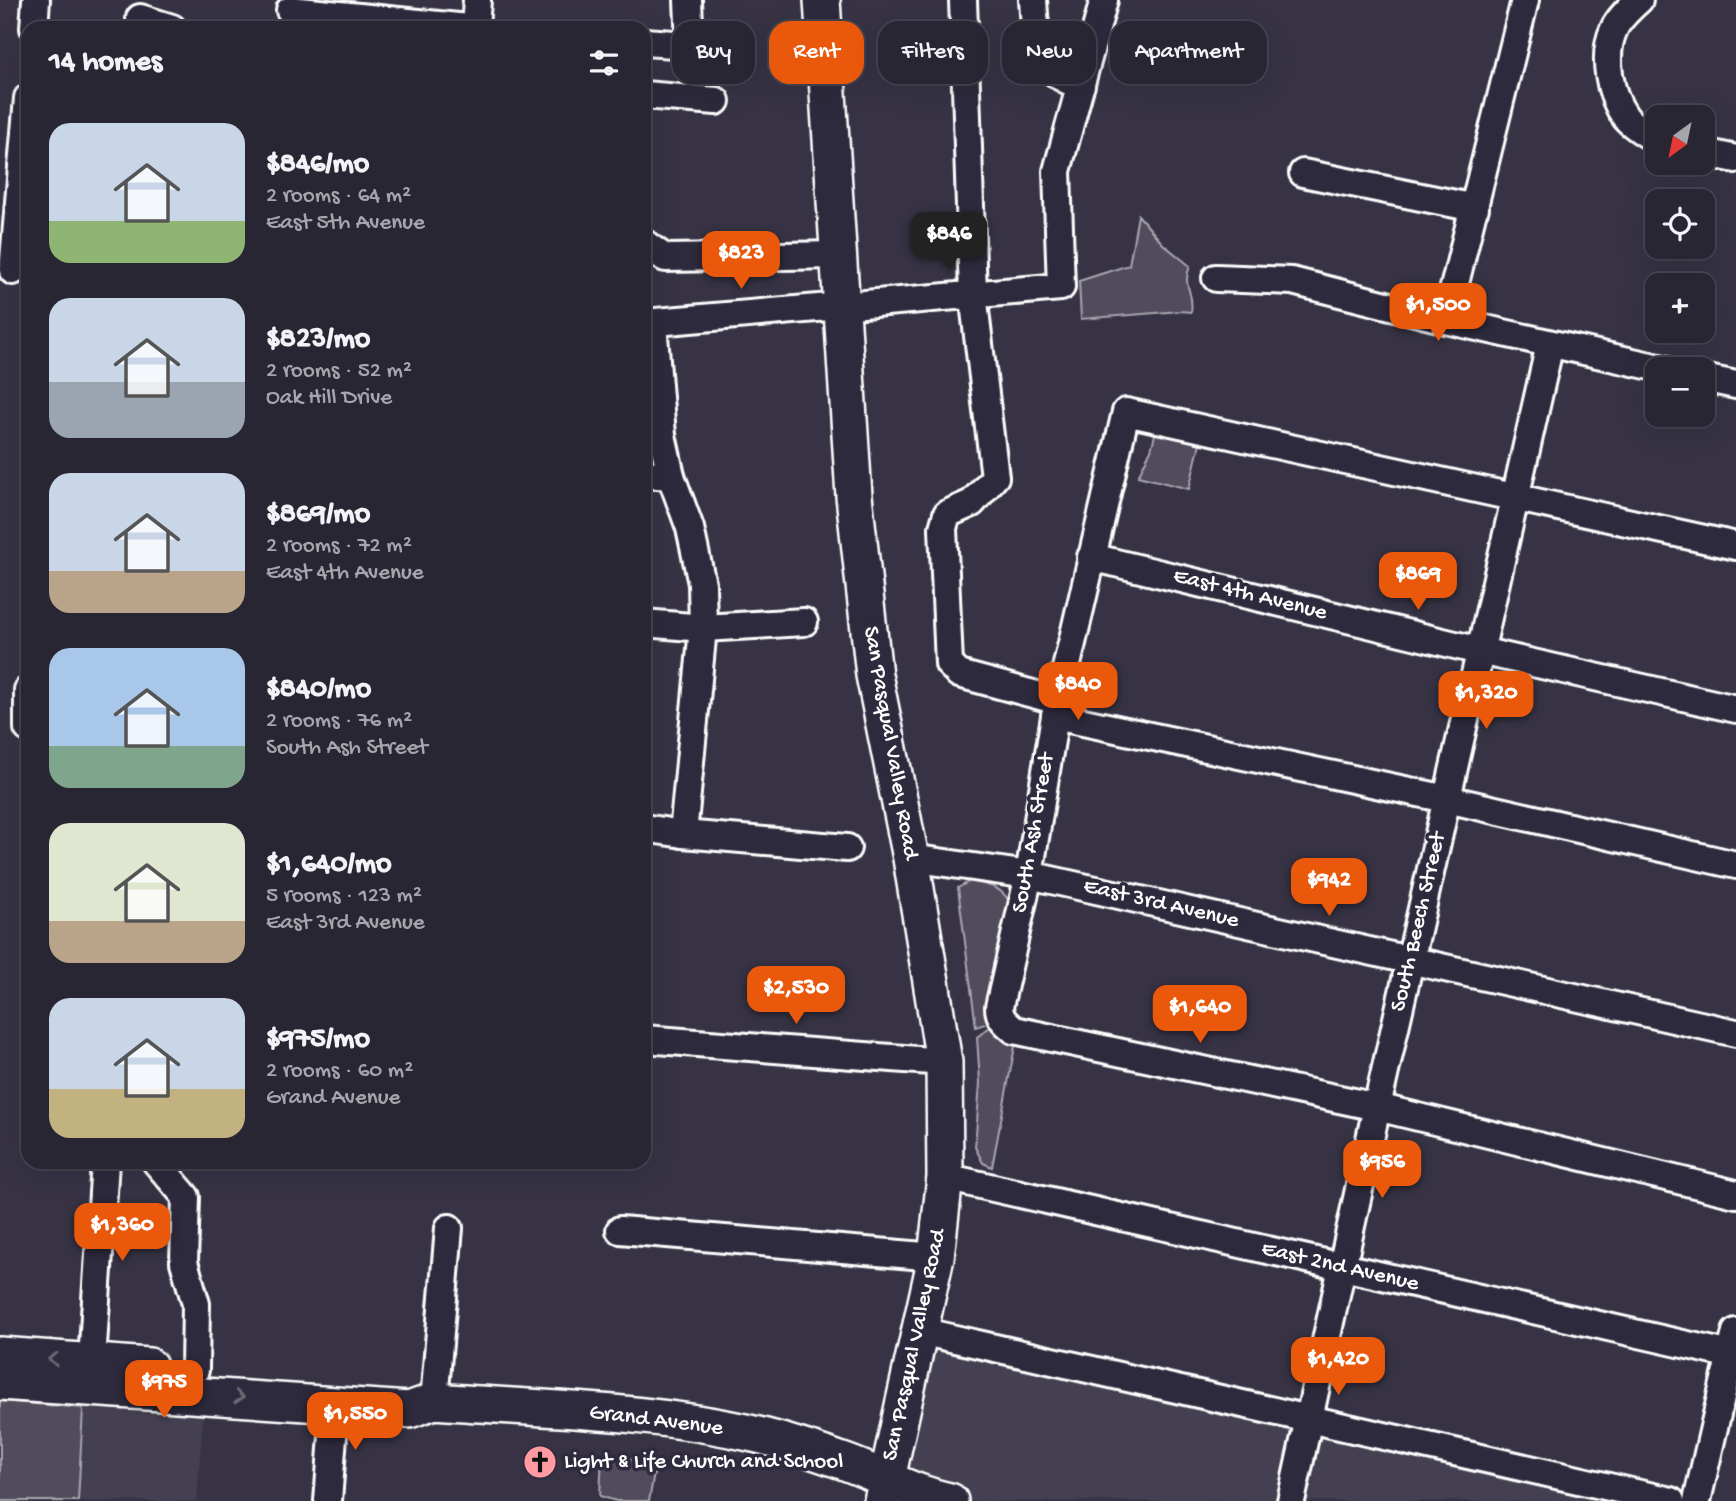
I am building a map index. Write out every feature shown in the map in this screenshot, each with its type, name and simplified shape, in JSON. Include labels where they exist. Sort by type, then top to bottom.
[{"type":"main road","name":"San Pasqual Valley Road","points":[[822,0],[854,496],[874,675],[911,858],[944,1062],[944,1177],[936,1257],[884,1491]]},
{"type":"main road","name":"Grand Avenue","points":[[0,1355],[405,1385],[434,1401]]},
{"type":"main road","name":"Grand Avenue","points":[[0,1382],[408,1409],[434,1401],[698,1422],[761,1436],[846,1463],[884,1491],[920,1494],[950,1501]]},
{"type":"street","points":[[34,21],[36,0]]},
{"type":"street","points":[[476,21],[477,0]]},
{"type":"street","points":[[651,42],[690,45],[688,0]]},
{"type":"street","points":[[963,0],[974,294],[995,477],[972,503],[947,514],[943,528],[949,664],[960,674],[1049,704],[1736,865]]},
{"type":"street","points":[[1033,0],[1036,42],[1046,65],[1067,82],[1081,85]]},
{"type":"street","points":[[651,323],[1061,287],[1058,171],[1104,0]]},
{"type":"street","points":[[1446,320],[1525,0]]},
{"type":"street","points":[[1639,0],[1614,29],[1606,68],[1627,119],[1645,132]]},
{"type":"street","points":[[290,13],[385,21]]},
{"type":"street","points":[[141,18],[150,21]]},
{"type":"street","points":[[651,96],[716,101]]},
{"type":"street","points":[[1715,155],[1736,159]]},
{"type":"street","points":[[1303,173],[1475,208]]},
{"type":"street","points":[[14,271],[21,184]]},
{"type":"street","points":[[651,248],[665,258],[838,255]]},
{"type":"street","points":[[1216,278],[1292,281],[1446,320],[1645,365]]},
{"type":"street","name":"South Beech Street","points":[[1291,1501],[1377,1107],[1550,344]]},
{"type":"street","points":[[651,347],[662,435],[671,476],[690,528],[702,584],[703,628],[683,834]]},
{"type":"street","points":[[1715,381],[1736,385]]},
{"type":"street","name":"South Ash Street","points":[[1377,1107],[1014,1030],[1004,1022],[999,1007],[1029,874],[1049,704],[1091,557],[1126,412],[1516,499]]},
{"type":"street","points":[[651,475],[671,476]]},
{"type":"street","points":[[1516,499],[1736,546]]},
{"type":"street","name":"East 4th Avenue","points":[[1091,557],[1480,651],[1736,709]]},
{"type":"street","points":[[651,624],[703,628],[804,622]]},
{"type":"street","points":[[651,829],[847,848]]},
{"type":"street","name":"East 3rd Avenue","points":[[911,858],[1029,874],[1736,1033]]},
{"type":"street","points":[[651,1040],[944,1062]]},
{"type":"street","points":[[1377,1107],[1736,1194]]},
{"type":"street","points":[[92,1361],[105,1169]]},
{"type":"street","points":[[162,1169],[186,1197],[184,1262],[196,1304],[195,1370]]},
{"type":"street","name":"East 2nd Avenue","points":[[944,1177],[1343,1268],[1734,1347]]},
{"type":"street","points":[[434,1401],[449,1228]]},
{"type":"street","points":[[620,1230],[936,1257]]},
{"type":"street","points":[[920,1331],[1671,1501]]},
{"type":"street","points":[[1698,1501],[1734,1347]]},
{"type":"street","points":[[328,1501],[334,1423],[332,1404]]},
{"type":"shaded area","points":[[1138,215],[1163,244],[1190,266],[1187,284],[1191,312],[1081,319],[1079,281],[1129,265]]},
{"type":"shaded area","points":[[1157,427],[1201,439],[1189,489],[1138,476],[1151,450]]},
{"type":"shaded area","points":[[970,881],[999,890],[1010,904],[991,1017],[988,1023],[976,1027],[958,888]]},
{"type":"shaded area","points":[[990,1027],[997,1028],[1016,1041],[992,1167],[983,1163],[975,1147],[980,1083],[977,1037]]},
{"type":"shaded area","points":[[920,1331],[1671,1501],[882,1501]]},
{"type":"shaded area","points":[[0,1370],[213,1385],[203,1416],[197,1501],[0,1501]]},
{"type":"shaded area","points":[[0,1401],[83,1408],[78,1501],[0,1501]]},
{"type":"shaded area","points":[[602,1455],[656,1463],[649,1501],[616,1501],[600,1496]]},
{"type":"place","name":"Light & Life Church and School","points":[[540,1462]]}]
